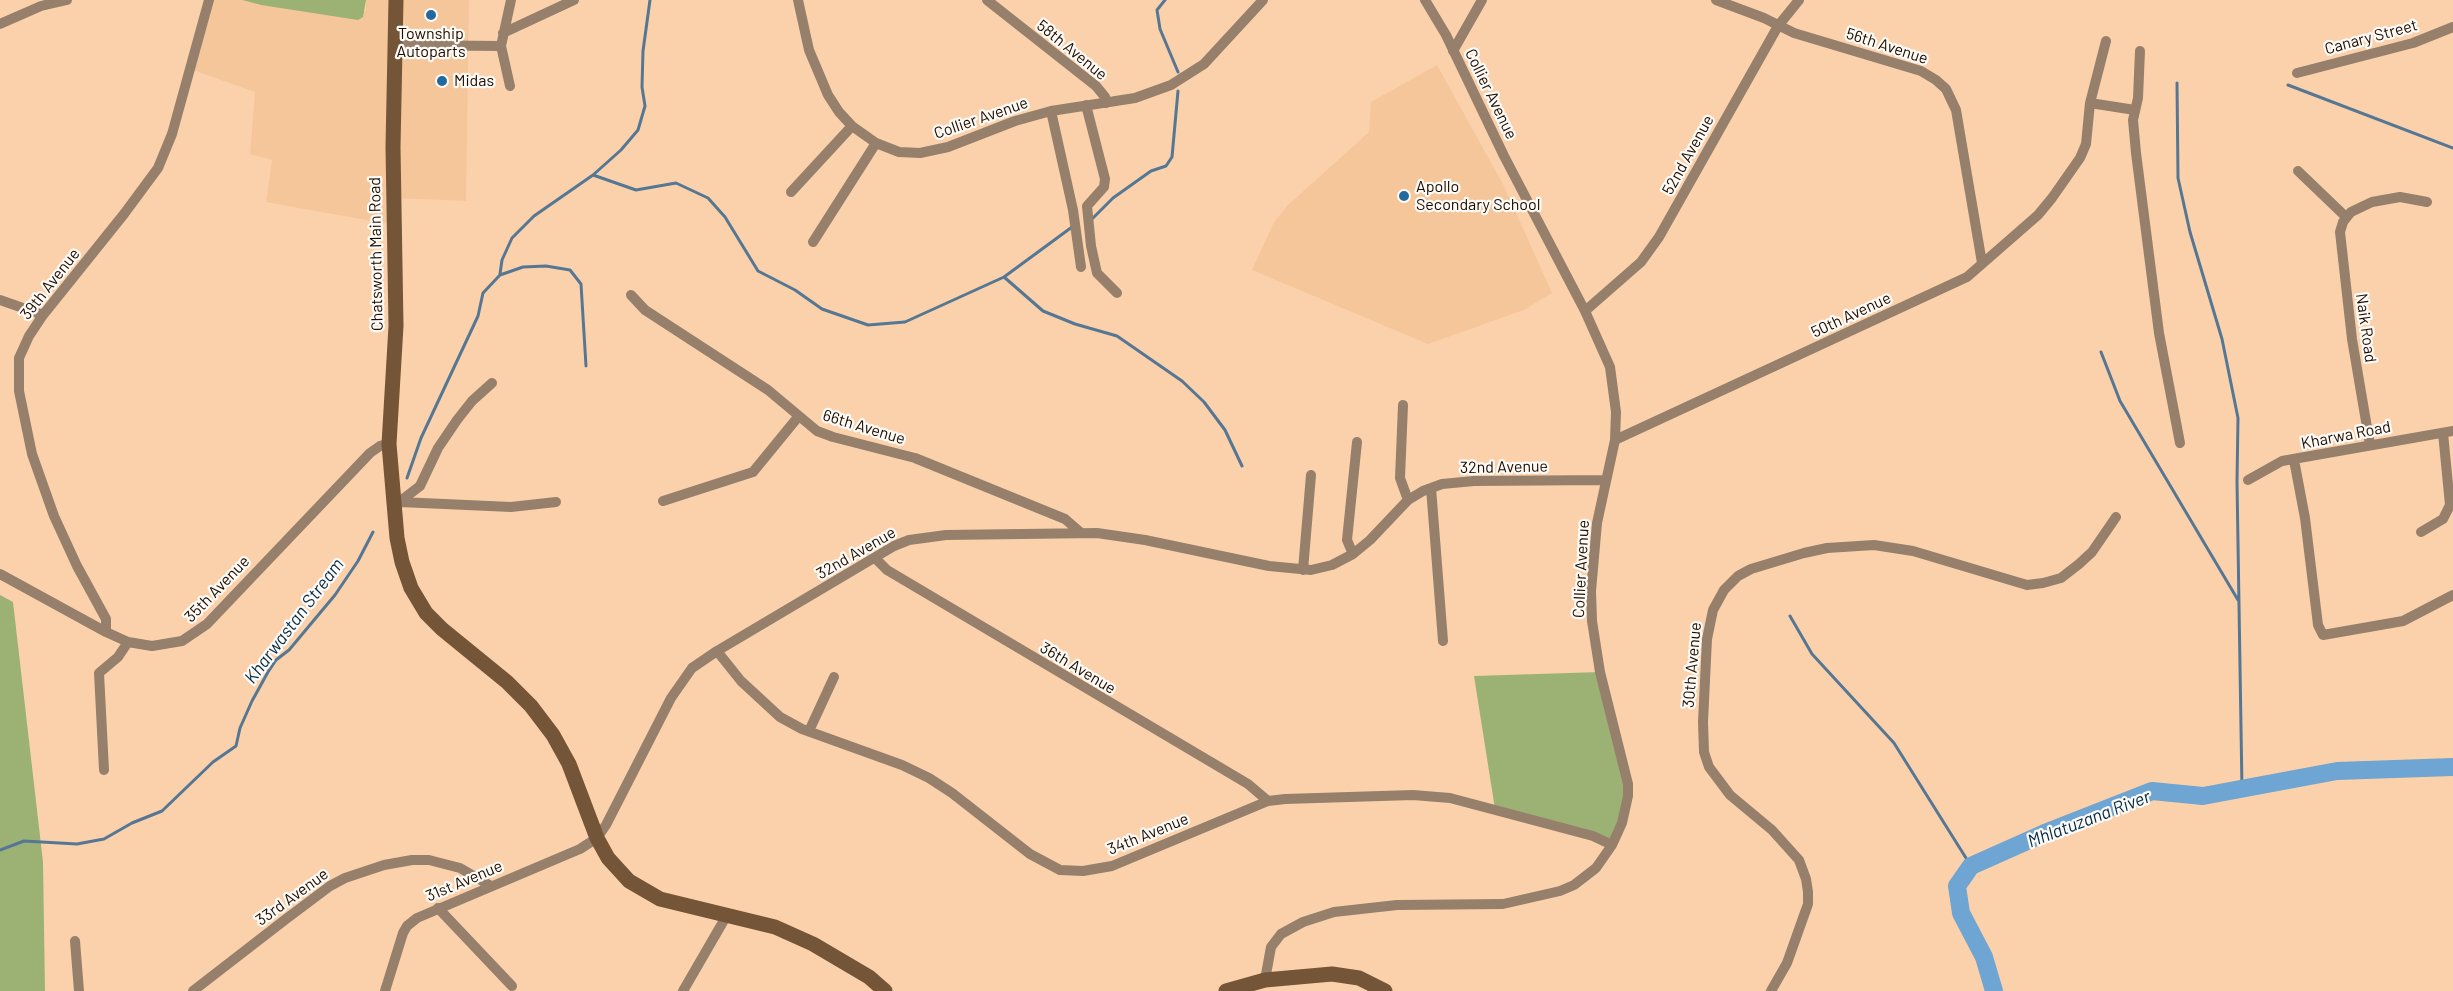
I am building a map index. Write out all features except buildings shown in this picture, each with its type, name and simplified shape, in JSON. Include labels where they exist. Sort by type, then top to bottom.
[{"type":"street","points":[[0,24],[42,6],[67,0]]},
{"type":"street","name":"39th Avenue","points":[[106,632],[106,619],[77,566],[47,498],[32,454],[19,391],[19,358],[43,315],[112,230],[158,168],[171,134],[209,0]]},
{"type":"street","name":"Chatsworth Main Road","points":[[396,0],[393,147],[396,326],[389,444],[402,562],[411,588],[426,613],[442,629],[507,682],[531,706],[553,735],[568,764],[597,838],[618,871],[646,893],[675,904],[775,927],[813,944],[869,976],[885,991]]},
{"type":"street","points":[[510,86],[501,46],[511,0]]},
{"type":"street","points":[[503,33],[574,0]]},
{"type":"street","name":"Collier Avenue","points":[[798,0],[803,29],[817,73],[839,112],[852,126],[876,143],[899,152],[920,153],[936,150],[1051,111],[1106,103],[1154,92],[1194,71],[1215,54],[1263,0]]},
{"type":"street","name":"58th Avenue","points":[[987,0],[1096,86],[1105,97],[1106,103]]},
{"type":"street","name":"Collier Avenue","points":[[1265,980],[1268,955],[1275,940],[1281,934],[1303,922],[1334,912],[1370,907],[1503,904],[1531,899],[1574,885],[1596,868],[1612,845],[1622,823],[1628,796],[1628,784],[1593,638],[1591,601],[1597,523],[1615,440],[1616,412],[1610,367],[1585,311],[1425,0]]},
{"type":"street","points":[[1453,51],[1482,0]]},
{"type":"street","name":"56th Avenue","points":[[1716,0],[1794,33],[1921,71],[1936,80],[1946,90],[1956,110],[1983,263]]},
{"type":"street","name":"52nd Avenue","points":[[1585,311],[1641,262],[1659,237],[1778,26],[1799,0]]},
{"type":"street","name":"Canary Street","points":[[2297,73],[2414,42],[2453,27]]},
{"type":"street","name":"50th Avenue","points":[[1615,440],[1957,283],[1983,263],[2037,215],[2070,175],[2086,144],[2090,103],[2106,41]]},
{"type":"street","points":[[395,45],[501,46]]},
{"type":"street","points":[[2140,51],[2138,98],[2133,120],[2136,153],[2154,291],[2180,443]]},
{"type":"street","points":[[2090,103],[2135,110]]},
{"type":"street","points":[[1086,105],[1105,179],[1104,187],[1088,203],[1089,228],[1097,273],[1117,293]]},
{"type":"street","points":[[1051,111],[1075,219],[1081,267]]},
{"type":"street","points":[[791,192],[852,126]]},
{"type":"street","points":[[813,242],[876,143]]},
{"type":"street","points":[[2298,171],[2346,217],[2358,208],[2389,198],[2409,197],[2427,202]]},
{"type":"street","name":"Naik Road","points":[[2346,217],[2340,232],[2340,245],[2370,445]]},
{"type":"street","name":"66th Avenue","points":[[632,295],[645,310],[768,390],[798,417],[824,435],[915,458],[1065,519],[1080,532]]},
{"type":"street","points":[[0,300],[43,315]]},
{"type":"street","points":[[397,504],[420,486],[438,448],[457,420],[472,401],[492,383]]},
{"type":"street","points":[[1403,405],[1400,478],[1408,500]]},
{"type":"street","points":[[663,501],[753,472],[798,417]]},
{"type":"street","points":[[2421,532],[2439,523],[2450,505],[2448,432]]},
{"type":"street","name":"Kharwa Road","points":[[2248,480],[2282,460],[2294,460],[2448,432]]},
{"type":"street","points":[[1353,554],[1347,540],[1357,442]]},
{"type":"street","name":"35th Avenue","points":[[0,574],[128,642],[164,646],[182,642],[199,632],[374,449],[389,444]]},
{"type":"street","points":[[2294,460],[2305,518],[2318,625],[2322,634],[2328,635],[2403,621],[2453,595]]},
{"type":"street","points":[[1303,570],[1311,475]]},
{"type":"street","name":"32nd Avenue","points":[[597,838],[686,674],[717,651],[894,546],[922,537],[946,535],[1080,532],[1145,540],[1269,566],[1303,570],[1332,565],[1353,554],[1370,540],[1408,500],[1431,488],[1454,482],[1606,480]]},
{"type":"street","points":[[1431,488],[1443,641]]},
{"type":"street","points":[[397,504],[511,507],[556,502]]},
{"type":"street","name":"30th Avenue","points":[[1771,991],[1787,963],[1808,904],[1808,892],[1799,860],[1772,830],[1730,795],[1709,767],[1704,752],[1702,722],[1707,639],[1713,610],[1724,590],[1738,576],[1751,569],[1804,553],[1827,548],[1874,545],[1912,551],[2027,585],[2043,583],[2061,578],[2079,564],[2092,552],[2116,517]]},
{"type":"street","name":"36th Avenue","points":[[875,558],[887,570],[1248,784],[1268,801]]},
{"type":"street","points":[[104,770],[99,673],[118,657],[128,642]]},
{"type":"street","name":"34th Avenue","points":[[717,651],[741,681],[768,708],[785,720],[929,778],[952,793],[1030,854],[1060,870],[1083,871],[1121,863],[1268,801],[1413,795],[1450,798],[1593,836],[1612,845]]},
{"type":"street","points":[[809,731],[834,677]]},
{"type":"street","name":"31st Avenue","points":[[386,991],[403,933],[407,926],[417,918],[580,849],[597,838]]},
{"type":"street","name":"33rd Avenue","points":[[193,991],[330,886],[354,875],[384,865],[412,860],[429,860],[460,867],[490,886]]},
{"type":"street","points":[[438,908],[512,986]]},
{"type":"street","points":[[682,991],[727,915]]},
{"type":"street","points":[[75,941],[79,991]]},
{"type":"street","points":[[1226,991],[1265,980],[1332,974],[1346,975],[1372,983],[1385,991]]},
{"type":"shaded area","points":[[209,0],[242,0],[261,5],[366,11],[366,0],[469,0],[466,201],[394,198],[394,225],[266,202],[272,160],[250,154],[255,92],[190,69]]},
{"type":"shaded area","name":"Apollo Secondary School","points":[[1437,65],[1504,186],[1552,293],[1524,310],[1428,344],[1252,270],[1274,222],[1288,205],[1369,132],[1371,102]]},
{"type":"green space","points":[[242,0],[366,0],[363,17],[358,20]]},
{"type":"green space","points":[[0,595],[13,602],[43,862],[45,991],[0,991]]},
{"type":"green space","points":[[1600,672],[1629,785],[1612,846],[1495,809],[1474,676]]},
{"type":"waterway","points":[[500,274],[502,260],[512,238],[534,216],[593,175],[621,150],[638,130],[645,106],[642,87],[643,51],[650,0]]},
{"type":"waterway","points":[[1165,0],[1157,10],[1160,29],[1178,72]]},
{"type":"waterway","points":[[2177,83],[2178,178],[2190,232],[2222,339],[2238,418],[2242,789]]},
{"type":"waterway","points":[[2288,85],[2453,148]]},
{"type":"waterway","points":[[1092,219],[1113,198],[1151,171],[1166,166],[1172,157],[1178,91]]},
{"type":"waterway","points":[[593,175],[636,190],[676,183],[708,198],[725,217],[758,271],[795,290],[822,309],[868,325],[905,322],[1004,277],[1072,227]]},
{"type":"waterway","name":"Kharwastan Stream","points":[[407,478],[421,438],[478,316],[483,293],[500,275],[523,267],[546,266],[570,270],[581,284],[586,366]]},
{"type":"waterway","points":[[1004,277],[1043,311],[1075,324],[1117,336],[1182,381],[1204,402],[1225,430],[1242,466]]},
{"type":"waterway","points":[[2101,352],[2120,401],[2238,600]]},
{"type":"waterway","name":"Kharwastan Stream","points":[[0,850],[24,841],[77,844],[104,839],[132,823],[162,811],[213,762],[236,746],[240,728],[268,672],[276,660],[289,650],[335,595],[358,561],[373,532]]},
{"type":"waterway","points":[[1790,616],[1812,654],[1894,743],[1971,866]]},
{"type":"waterway","name":"Mhlatuzana River","points":[[1994,991],[1984,957],[1961,913],[1957,886],[1971,866],[2045,833],[2152,791],[2203,796],[2337,771],[2453,767]]},
{"type":"place","name":"Township Autoparts","points":[[431,15]]},
{"type":"place","name":"Midas","points":[[442,81]]},
{"type":"place","name":"Apollo Secondary School","points":[[1404,196]]}]
